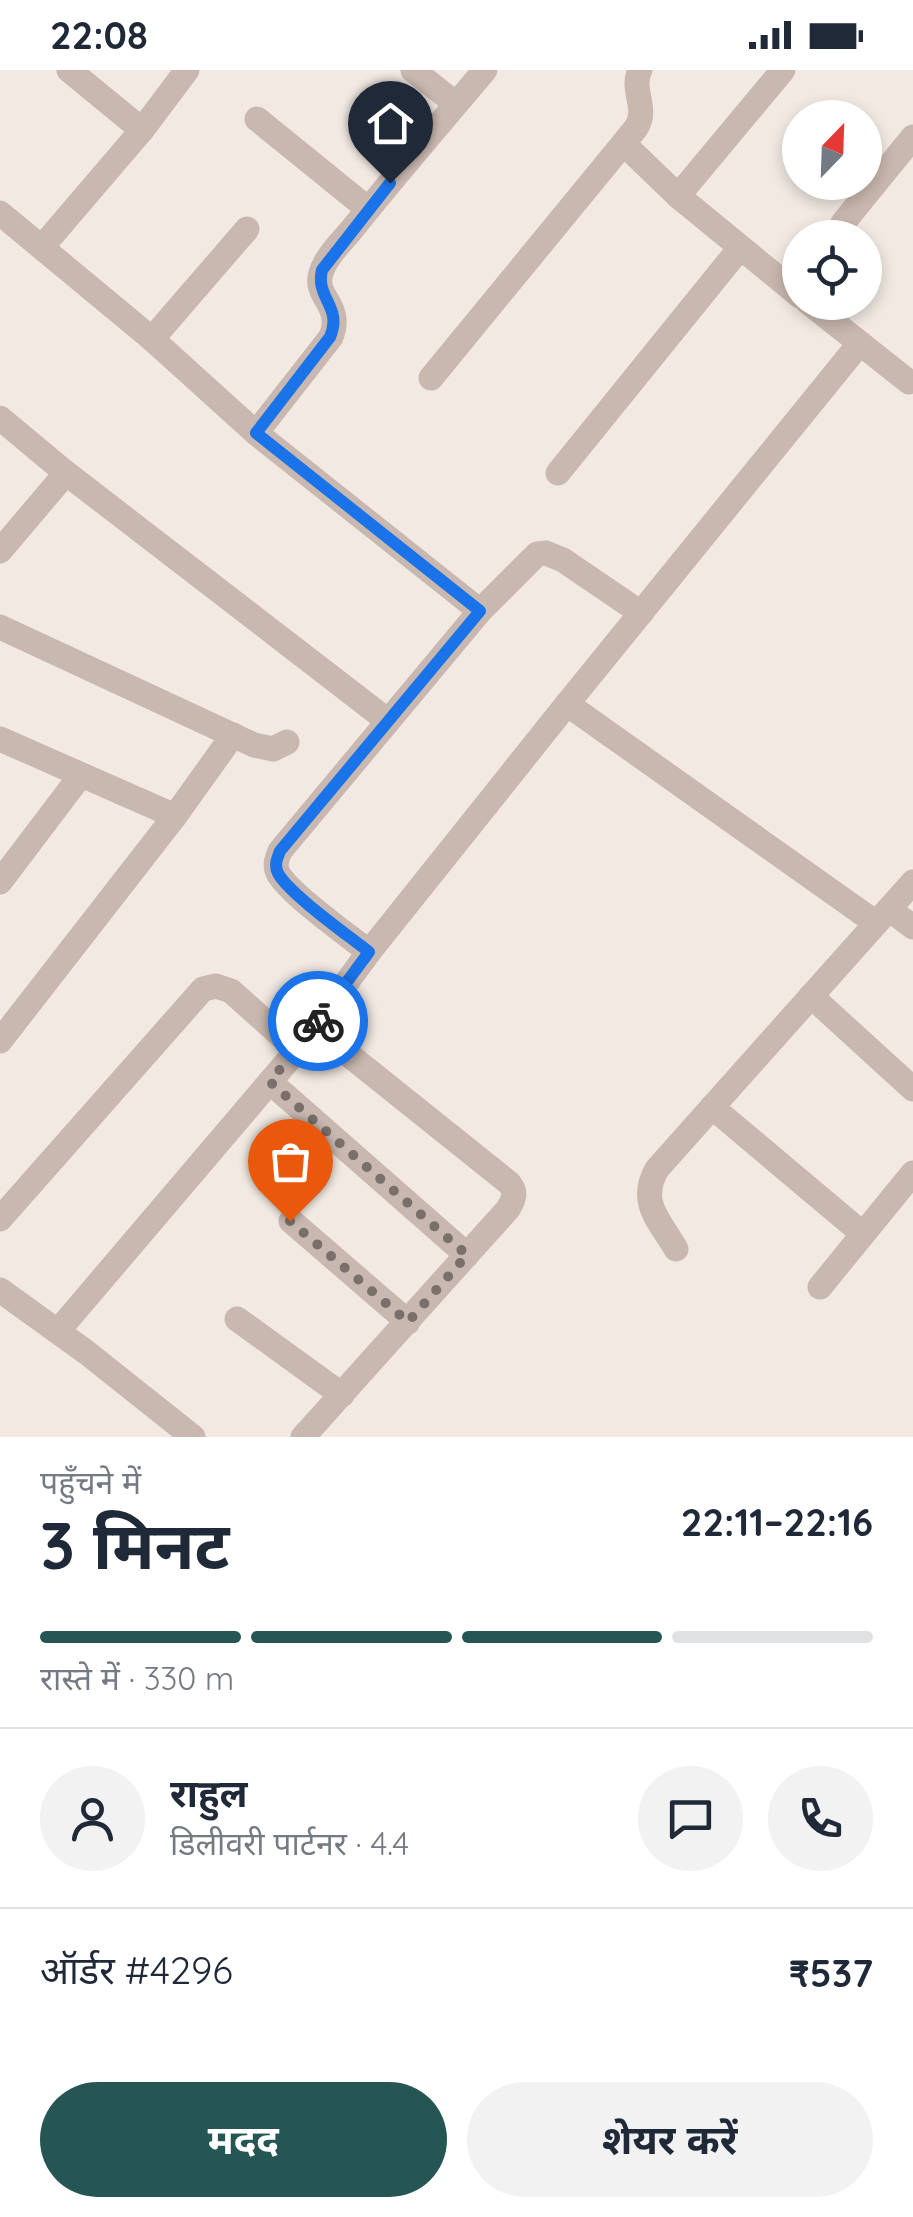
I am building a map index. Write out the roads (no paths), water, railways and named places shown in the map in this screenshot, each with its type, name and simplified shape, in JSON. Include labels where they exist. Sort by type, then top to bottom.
[{"type":"street","points":[[69,70],[142,130]]},
{"type":"street","points":[[42,248],[142,130],[187,70]]},
{"type":"street","points":[[413,70],[456,104]]},
{"type":"street","points":[[256,433],[335,326],[335,317],[320,287],[322,270],[485,70]]},
{"type":"street","points":[[431,378],[636,128],[642,116],[636,85],[640,70]]},
{"type":"street","points":[[678,196],[783,70]]},
{"type":"street","points":[[257,120],[368,210]]},
{"type":"street","points":[[846,220],[913,137]]},
{"type":"street","points":[[624,144],[678,196],[782,282]]},
{"type":"street","points":[[0,214],[152,339],[256,433],[480,611]]},
{"type":"street","points":[[152,339],[248,229]]},
{"type":"street","points":[[558,473],[740,248]]},
{"type":"street","points":[[830,320],[909,382]]},
{"type":"street","points":[[58,1332],[297,1050],[369,952],[566,704],[860,344]]},
{"type":"street","points":[[0,418],[388,721]]},
{"type":"street","points":[[0,552],[66,473]]},
{"type":"street","points":[[369,952],[279,876],[276,868],[280,851],[480,611],[536,554],[563,560],[641,613]]},
{"type":"street","points":[[0,628],[266,749],[287,742]]},
{"type":"street","points":[[566,704],[882,916],[913,927]]},
{"type":"street","points":[[0,1041],[233,735]]},
{"type":"street","points":[[0,739],[175,816]]},
{"type":"street","points":[[0,882],[81,775]]},
{"type":"street","points":[[676,1249],[652,1209],[648,1193],[657,1169],[913,882]]},
{"type":"street","points":[[0,1218],[202,989],[216,986],[231,992],[297,1050]]},
{"type":"street","points":[[811,996],[913,1090]]},
{"type":"street","points":[[303,1437],[508,1209],[514,1189],[314,1027]]},
{"type":"street","points":[[270,1082],[467,1255]]},
{"type":"street","points":[[712,1106],[863,1234]]},
{"type":"street","points":[[820,1288],[913,1173]]},
{"type":"street","points":[[290,1221],[408,1322]]},
{"type":"street","points":[[0,1290],[193,1437]]},
{"type":"street","points":[[237,1319],[342,1394]]}]
